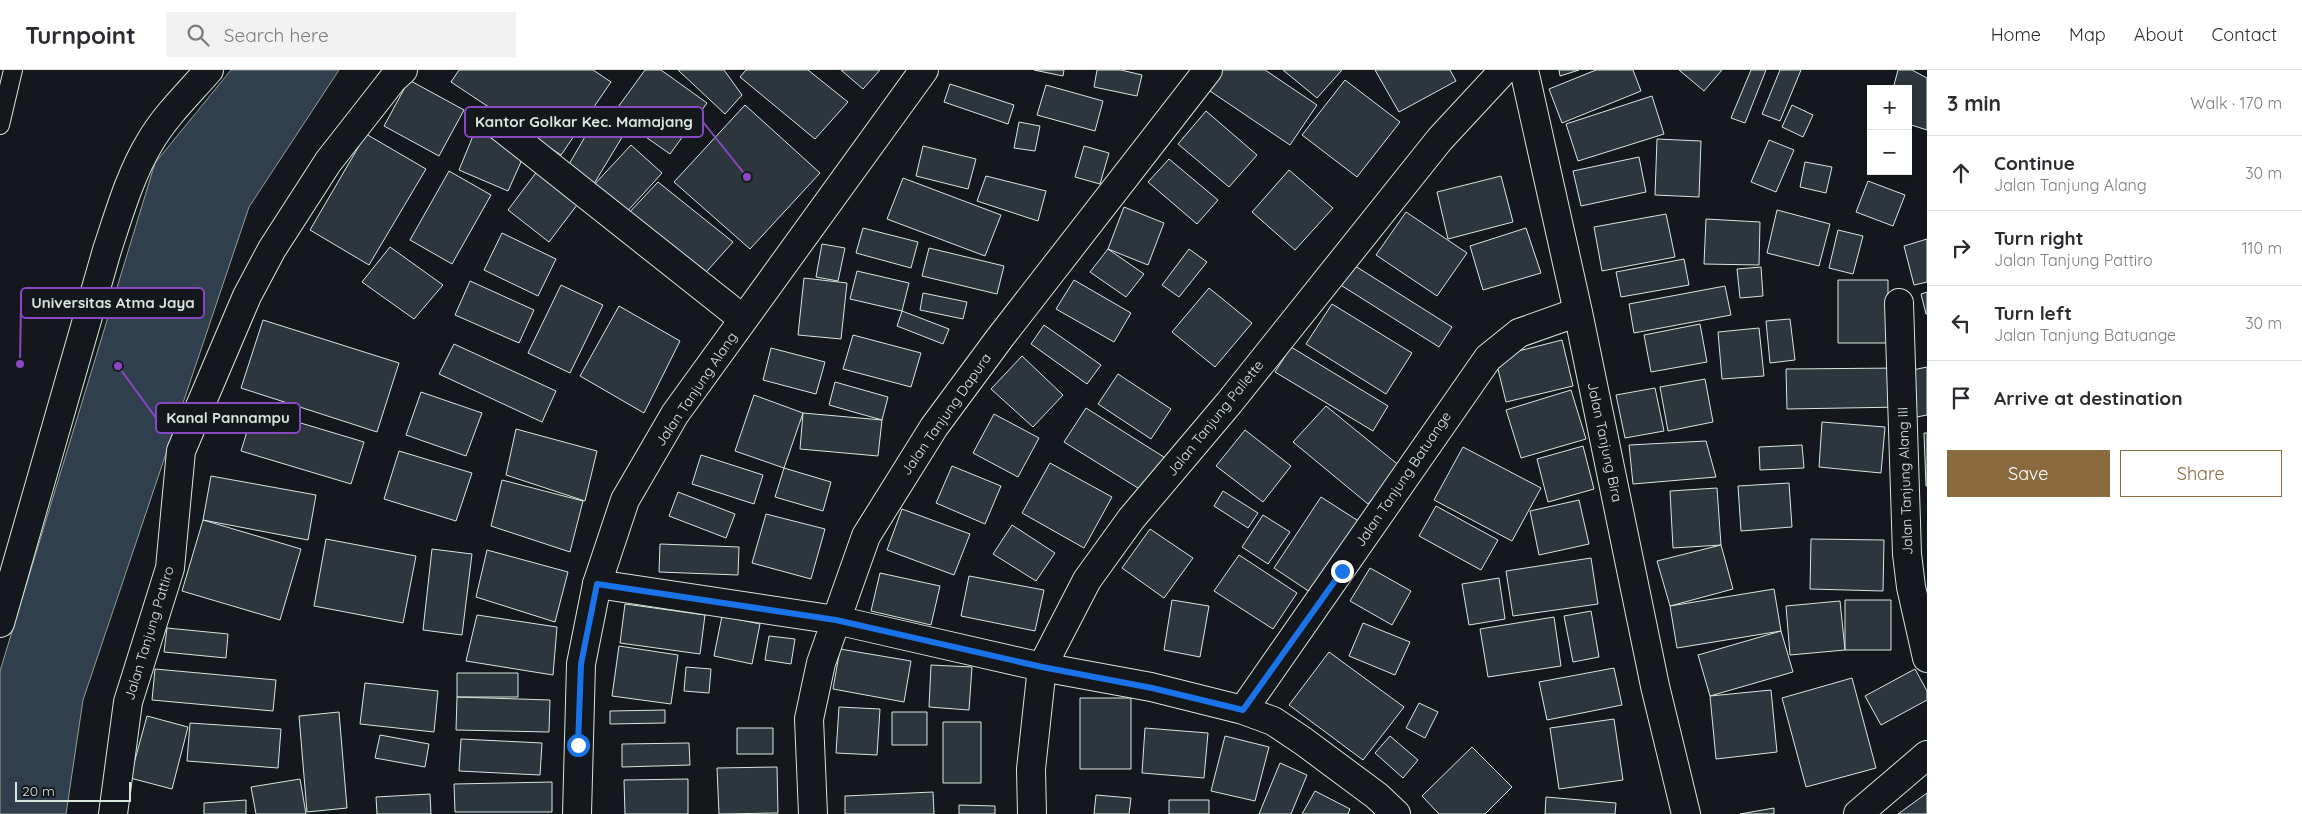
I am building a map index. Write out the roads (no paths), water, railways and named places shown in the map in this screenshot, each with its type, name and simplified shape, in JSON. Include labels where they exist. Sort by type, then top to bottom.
[{"type":"street","points":[[0,623],[107,250],[124,200],[150,142],[177,106],[209,70]]},
{"type":"street","name":"Jalan Tanjung Pattiro","points":[[113,814],[128,702],[170,568],[181,451],[247,296],[272,249],[328,162],[393,79],[403,70]]},
{"type":"street","name":"Jalan Tanjung Alang","points":[[577,814],[581,664],[597,584],[625,500],[675,414],[924,70]]},
{"type":"street","name":"Jalan Tanjung Dapura","points":[[813,814],[809,720],[822,663],[866,536],[934,428],[999,339],[1208,70]]},
{"type":"street","name":"Jalan Tanjung Pallette","points":[[1032,814],[1031,769],[1042,667],[1087,580],[1131,519],[1229,403],[1440,139],[1504,70]]},
{"type":"street","name":"Jalan Tanjung Bira","points":[[1524,70],[1578,312],[1655,686],[1686,814]]},
{"type":"street","points":[[497,124],[743,319]]},
{"type":"street","name":"Jalan Tanjung Alang III","points":[[1899,303],[1907,554],[1911,587],[1927,658]]},
{"type":"street","name":"Jalan Tanjung Batuange","points":[[1243,710],[1488,358],[1519,333],[1578,312]]},
{"type":"street","points":[[597,584],[836,620],[1042,667],[1152,688],[1243,710],[1273,721],[1303,741],[1378,796],[1396,814]]},
{"type":"street","points":[[1858,814],[1927,754]]},
{"type":"lane","points":[[0,125],[13,70]]},
{"type":"water","points":[[231,70],[339,70],[249,207],[83,700],[66,814],[0,814],[0,671],[155,163]]},
{"type":"place","name":"Kantor Golkar Kec. Mamajang","points":[[747,177]]},
{"type":"place","name":"Universitas Atma Jaya","points":[[20,364]]},
{"type":"place","name":"Kanal Pannampu","points":[[118,366]]}]
